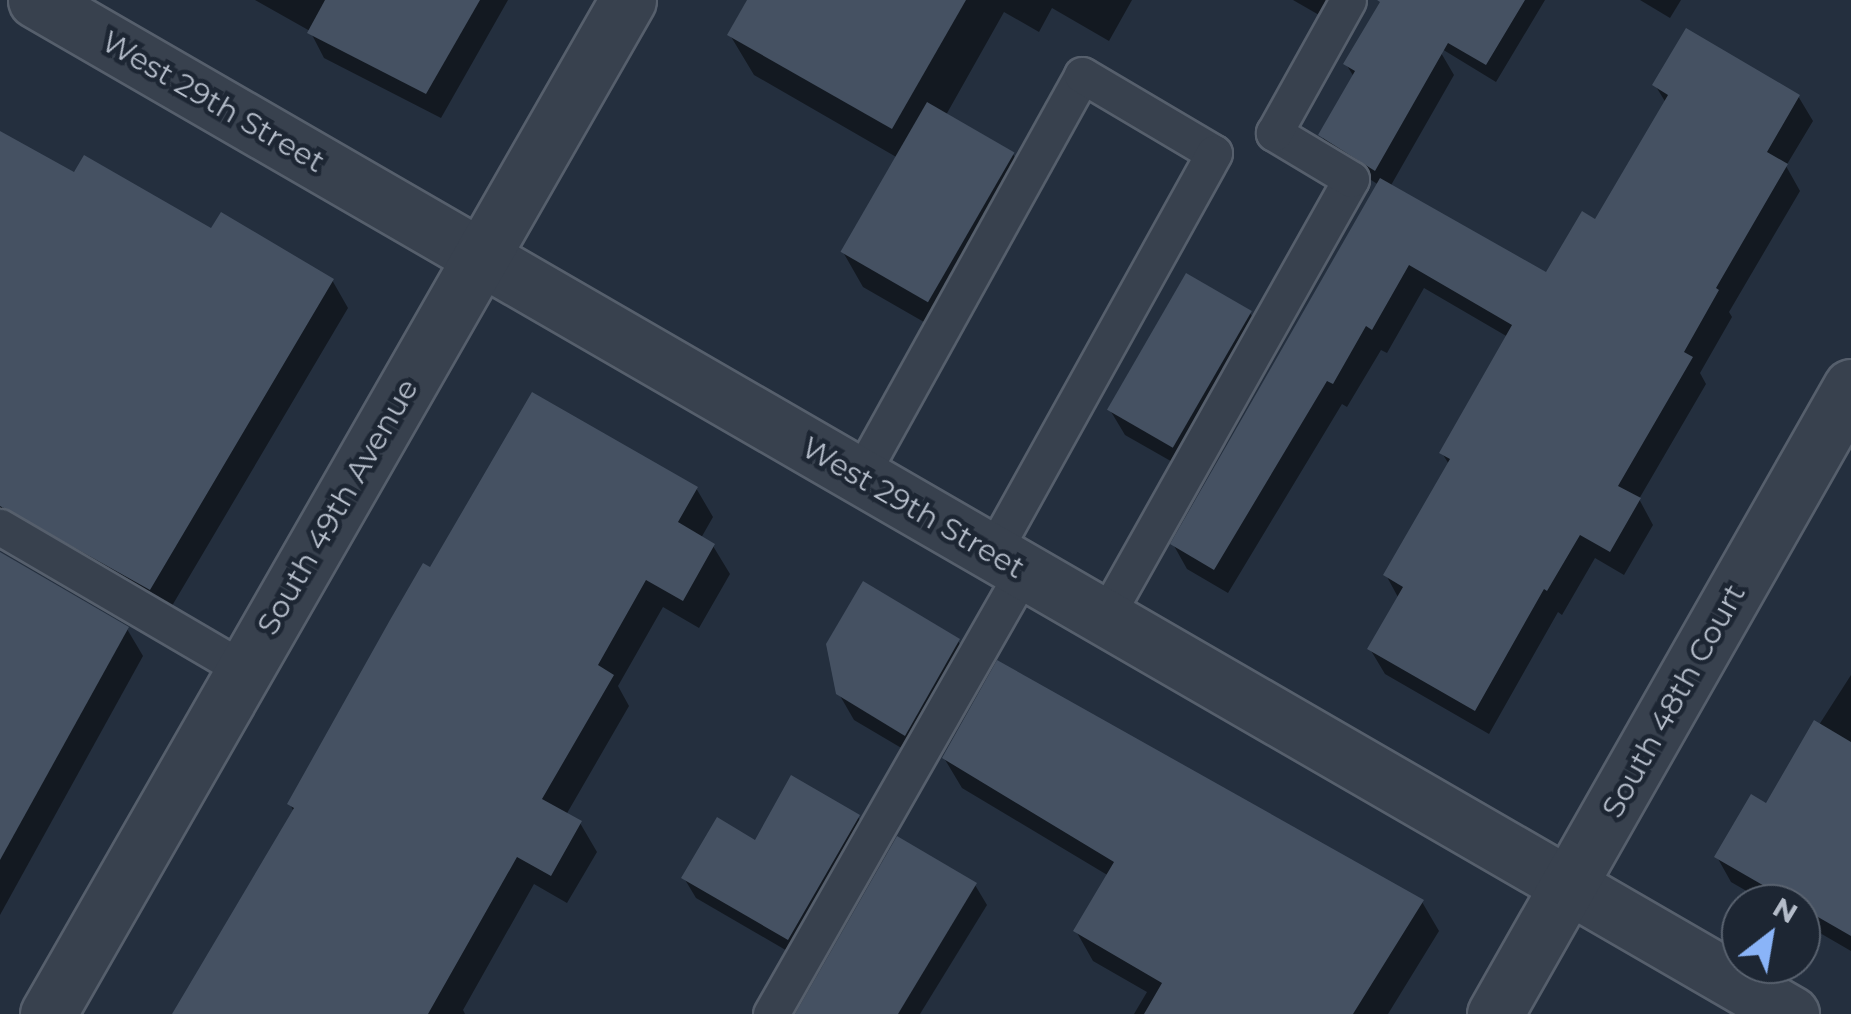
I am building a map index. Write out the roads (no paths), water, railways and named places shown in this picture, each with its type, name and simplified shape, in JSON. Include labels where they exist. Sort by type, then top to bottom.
[{"type":"street","name":"West 29th Street","points":[[36,0],[1791,1014]]},
{"type":"street","name":"South 49th Avenue","points":[[48,1014],[628,0]]},
{"type":"street","name":"South 48th Court","points":[[1496,1014],[1851,387]]},
{"type":"lane","points":[[1106,617],[1351,179],[1274,133],[1348,0]]},
{"type":"lane","points":[[771,1014],[1008,562],[1214,154],[1082,75],[860,476]]},
{"type":"lane","points":[[0,528],[246,670]]}]
